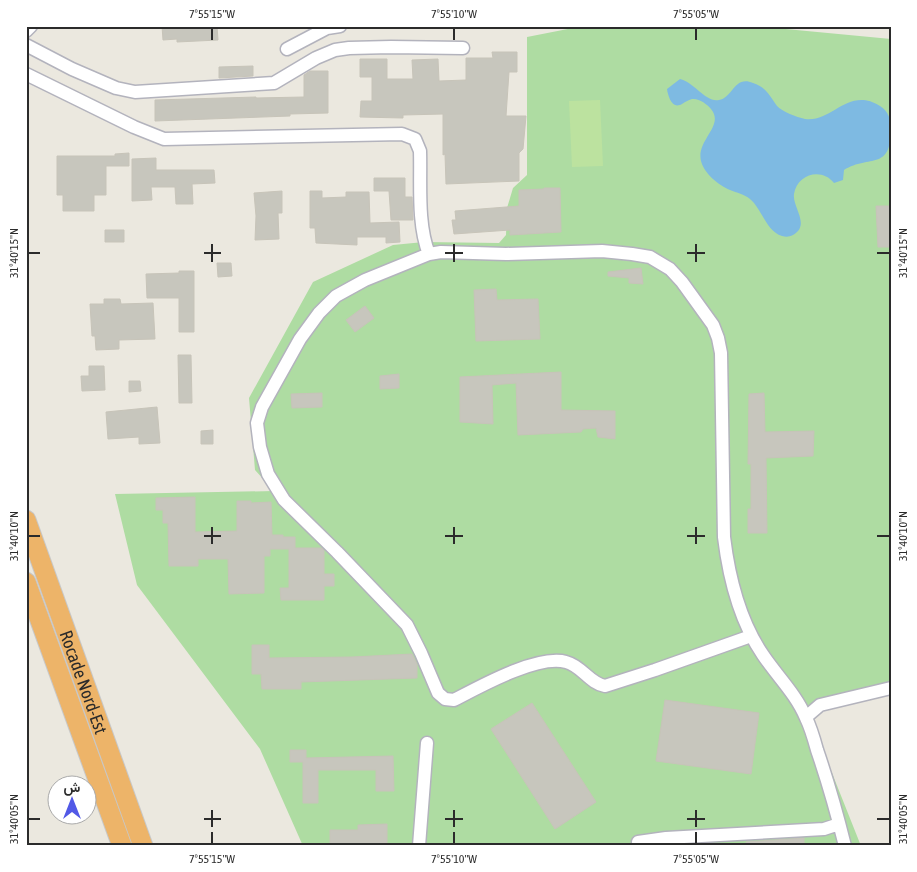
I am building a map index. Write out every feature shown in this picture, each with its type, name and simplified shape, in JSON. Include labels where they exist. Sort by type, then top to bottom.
[{"type":"highway","name":"Rocade Nord-Est","points":[[26,520],[143,846]]},
{"type":"highway","name":"Rocade Nord-Est","points":[[26,582],[122,846]]},
{"type":"street","points":[[26,31],[31,26]]},
{"type":"street","points":[[287,49],[328,28],[340,26]]},
{"type":"street","points":[[26,45],[72,69],[116,88],[135,92],[274,83],[316,58],[335,50],[349,48],[463,48]]},
{"type":"street","points":[[26,74],[134,128],[164,139],[402,134],[415,139],[420,151],[422,226],[424,242],[429,254]]},
{"type":"street","points":[[751,636],[640,676],[605,686],[597,685],[577,666],[554,660],[530,665],[454,700],[444,699],[438,693],[418,645],[407,625],[284,500],[268,474],[260,447],[258,423],[262,407],[300,339],[319,313],[336,296],[365,280],[429,254],[441,252],[506,254],[602,251],[650,257],[670,269],[682,282],[713,325],[718,338],[721,353],[724,537],[727,564],[738,604],[751,636],[806,718],[844,846]]},
{"type":"street","points":[[806,718],[820,705],[891,688]]},
{"type":"street","points":[[419,846],[427,743]]},
{"type":"street","points":[[638,842],[666,838],[824,829],[839,824]]},
{"type":"green space","points":[[583,26],[755,26],[891,39],[891,681],[807,710],[861,846],[303,846],[260,749],[137,585],[115,494],[274,491],[255,470],[249,398],[313,282],[393,245],[424,242],[499,243],[506,235],[507,208],[513,188],[527,175],[527,37]]},
{"type":"green space","points":[[600,100],[603,166],[572,167],[569,101]]},
{"type":"water","points":[[680,79],[714,100],[724,98],[738,84],[747,81],[765,90],[780,108],[805,119],[815,119],[824,116],[849,102],[869,101],[883,108],[890,118],[890,142],[887,151],[877,160],[853,165],[844,170],[843,180],[834,183],[829,178],[817,174],[811,175],[800,182],[796,187],[794,199],[801,221],[800,226],[793,235],[788,237],[782,236],[772,230],[750,199],[721,185],[705,170],[701,161],[702,146],[713,127],[714,115],[707,105],[697,99],[691,99],[679,105],[673,104],[667,89]]},
{"type":"building","points":[[162,26],[217,26],[218,40],[177,42],[177,39],[163,40]]},
{"type":"building","points":[[492,52],[517,52],[517,72],[509,72],[506,116],[526,116],[523,149],[519,153],[519,181],[446,184],[445,154],[443,155],[443,114],[403,115],[403,118],[360,117],[361,101],[372,101],[372,77],[360,77],[360,59],[387,59],[387,79],[413,79],[412,60],[438,59],[439,81],[466,80],[466,58],[493,58]]},
{"type":"building","points":[[253,66],[253,76],[219,78],[219,67]]},
{"type":"building","points":[[310,71],[328,71],[328,113],[155,121],[155,100],[304,97],[304,75]]},
{"type":"building","points":[[129,153],[129,166],[106,166],[106,195],[94,195],[94,211],[63,211],[63,195],[57,195],[57,156],[115,156],[115,154]]},
{"type":"building","points":[[156,158],[156,170],[214,170],[215,183],[192,184],[193,204],[176,204],[175,187],[151,187],[152,200],[132,201],[132,159]]},
{"type":"building","points":[[374,178],[405,178],[405,197],[412,197],[413,220],[391,220],[389,191],[374,191]]},
{"type":"building","points":[[560,188],[561,232],[510,235],[510,230],[454,234],[452,220],[456,220],[455,211],[519,206],[519,190]]},
{"type":"building","points":[[282,191],[282,213],[278,213],[279,239],[255,240],[256,216],[254,193]]},
{"type":"building","points":[[310,191],[322,191],[322,198],[346,197],[346,192],[369,192],[370,223],[399,222],[400,242],[386,243],[386,237],[357,237],[357,245],[316,243],[315,228],[310,228]]},
{"type":"building","points":[[876,206],[891,206],[891,247],[878,247]]},
{"type":"building","points":[[105,230],[124,230],[124,242],[105,242]]},
{"type":"building","points":[[217,263],[231,263],[232,276],[218,277]]},
{"type":"building","points":[[641,268],[643,284],[629,283],[629,278],[608,276],[608,272]]},
{"type":"building","points":[[179,271],[194,271],[194,332],[179,332],[179,298],[147,298],[146,274],[179,273]]},
{"type":"building","points":[[496,289],[497,300],[538,299],[540,339],[476,341],[474,290]]},
{"type":"building","points":[[104,299],[120,299],[121,304],[153,303],[155,339],[119,340],[119,349],[96,350],[95,336],[92,336],[90,304],[104,304]]},
{"type":"building","points":[[365,306],[374,318],[355,332],[346,320]]},
{"type":"building","points":[[178,355],[191,355],[192,403],[179,403]]},
{"type":"building","points":[[89,366],[104,366],[105,390],[82,391],[81,376],[89,376]]},
{"type":"building","points":[[561,372],[561,410],[615,411],[615,439],[598,437],[596,428],[583,429],[581,432],[518,435],[516,383],[492,385],[493,424],[460,422],[460,377]]},
{"type":"building","points":[[399,374],[399,388],[380,389],[380,376]]},
{"type":"building","points":[[129,381],[140,381],[141,391],[129,392]]},
{"type":"building","points":[[322,393],[322,407],[292,408],[291,394]]},
{"type":"building","points":[[764,393],[765,432],[814,431],[813,456],[766,458],[767,533],[748,533],[748,509],[751,509],[751,464],[748,464],[749,394]]},
{"type":"building","points":[[157,407],[160,443],[139,444],[139,437],[108,439],[106,412]]},
{"type":"building","points":[[213,430],[213,444],[201,444],[201,431]]},
{"type":"building","points":[[195,497],[195,532],[237,531],[237,501],[251,501],[251,503],[271,502],[272,535],[295,537],[295,548],[322,548],[324,550],[324,574],[334,574],[334,586],[324,586],[324,600],[281,600],[280,588],[289,588],[289,549],[270,549],[270,556],[264,556],[264,593],[229,594],[228,559],[198,559],[198,566],[169,566],[168,523],[163,523],[163,510],[156,510],[156,498]]},
{"type":"building","points":[[252,645],[269,645],[269,658],[412,654],[417,664],[417,678],[301,682],[301,689],[262,689],[261,674],[252,674]]},
{"type":"building","points":[[665,700],[759,713],[751,774],[656,761]]},
{"type":"building","points":[[532,703],[596,802],[555,829],[491,729]]},
{"type":"building","points":[[290,750],[306,750],[306,758],[393,756],[394,791],[376,791],[376,770],[318,770],[318,803],[303,803],[303,762],[290,762]]},
{"type":"building","points":[[387,824],[387,846],[330,846],[330,830],[358,830],[358,825]]},
{"type":"building","points":[[804,838],[804,846],[746,846],[746,842]]}]
